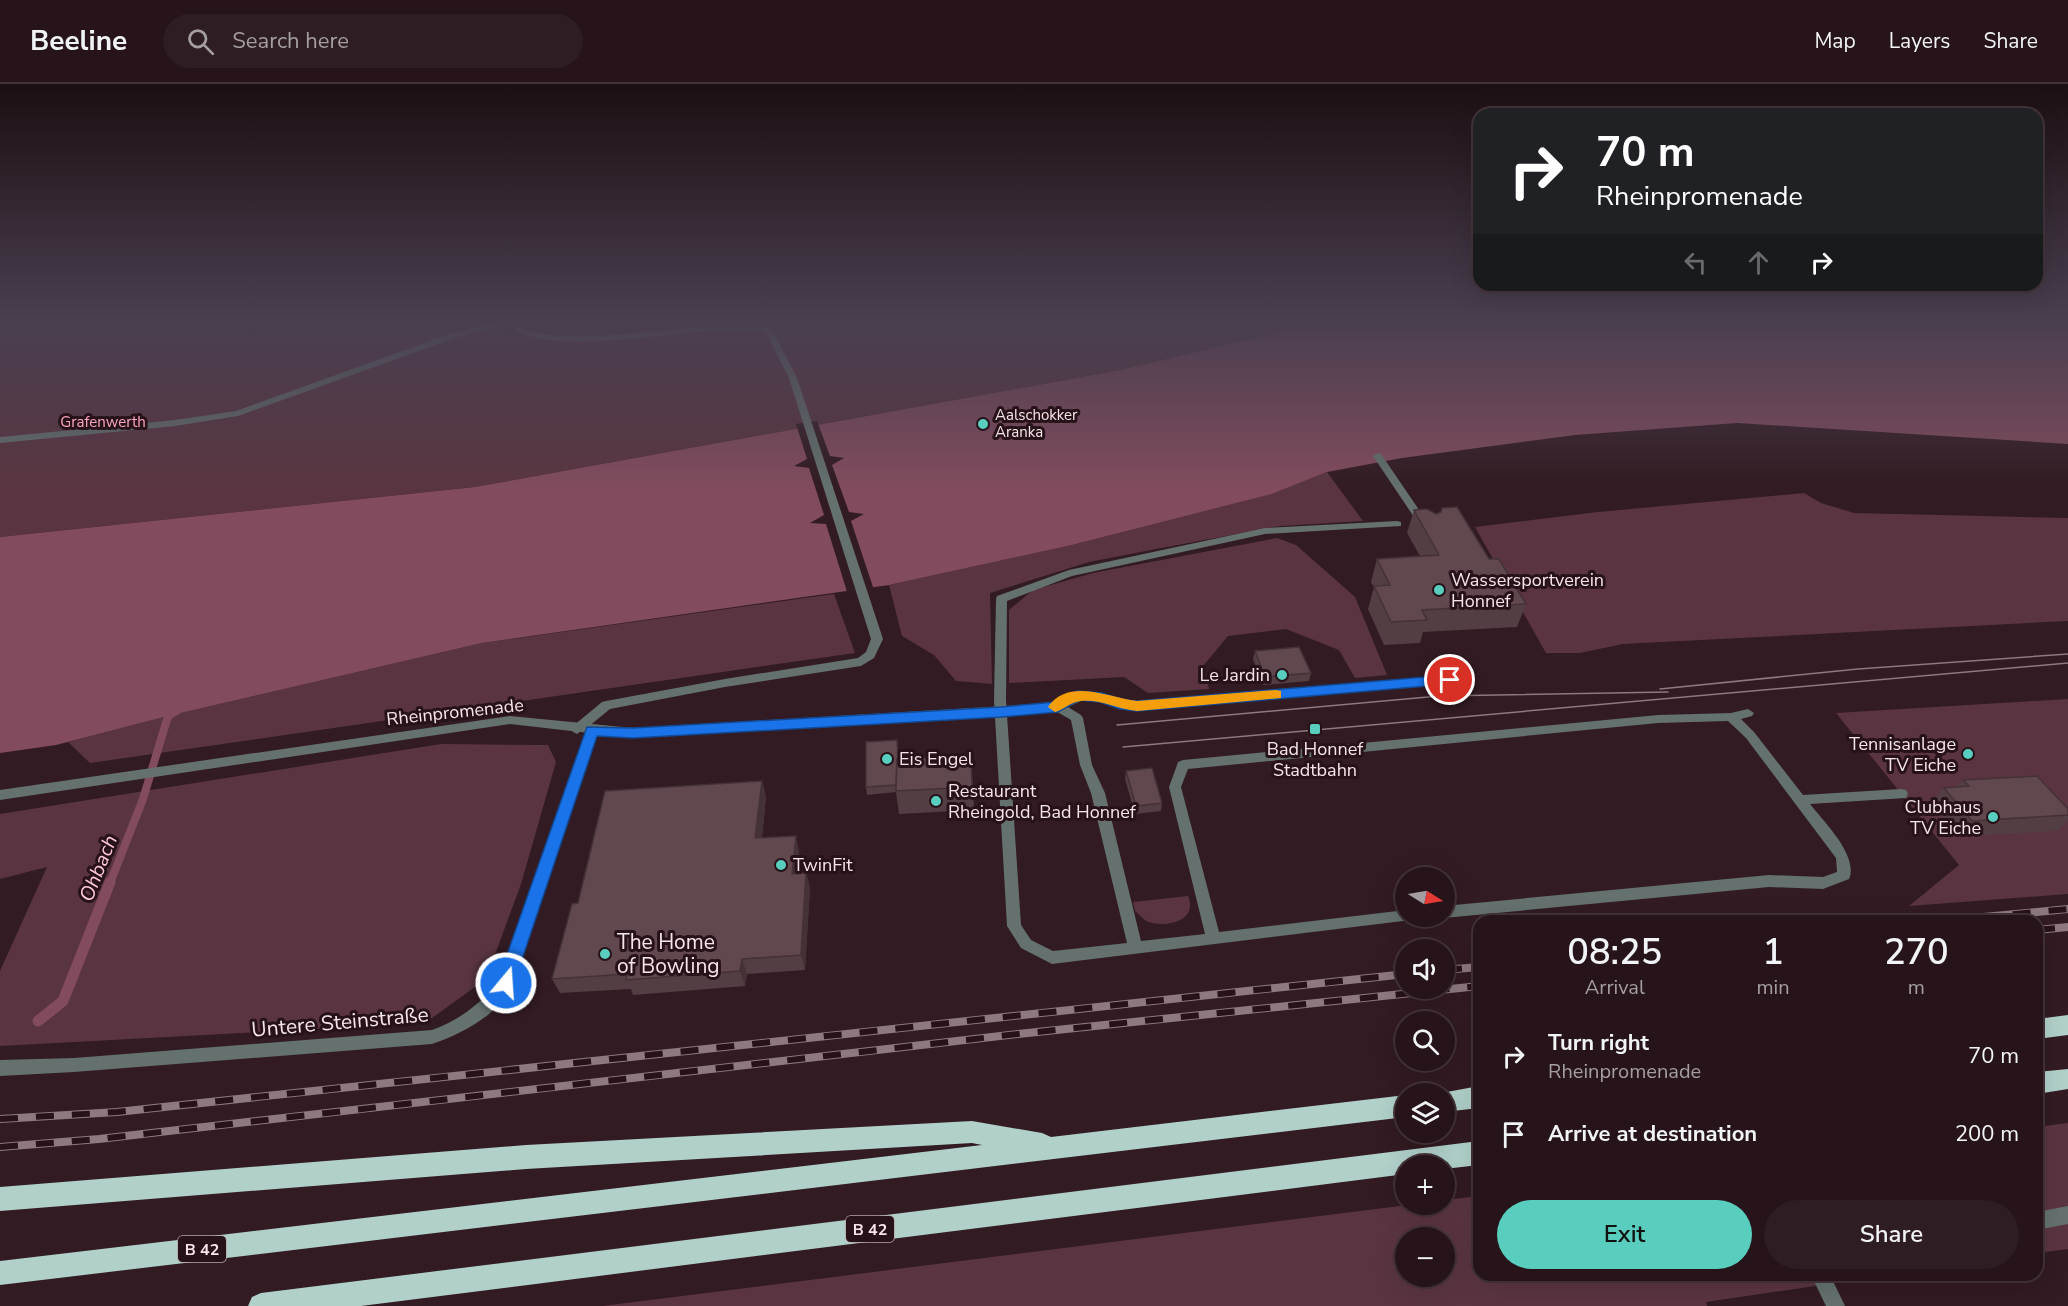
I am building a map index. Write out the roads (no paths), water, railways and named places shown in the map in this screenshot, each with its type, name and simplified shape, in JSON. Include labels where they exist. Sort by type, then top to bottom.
[{"type":"highway","points":[[2043,1028],[2068,1025]]},
{"type":"highway","points":[[2043,1082],[2068,1079]]},
{"type":"highway","points":[[1455,1100],[1473,1098]]},
{"type":"highway","name":"B 42","points":[[0,1273],[1395,1107]]},
{"type":"highway","points":[[0,1199],[526,1157],[972,1132],[1060,1147]]},
{"type":"highway","name":"B 42","points":[[261,1306],[1473,1154]]},
{"type":"street","points":[[0,440],[175,423],[238,413],[338,377]]},
{"type":"street","points":[[584,730],[606,705],[725,683],[861,662],[869,658],[877,639],[793,377]]},
{"type":"street","points":[[1378,456],[1428,532]]},
{"type":"street","points":[[1395,917],[1052,957],[1026,944],[1014,926],[1007,771],[1001,712],[1004,628],[1001,599],[1069,573],[1265,531],[1397,524]]},
{"type":"street","name":"Rheinpromenade","points":[[0,795],[231,759],[510,720],[543,721],[584,730],[633,733],[1001,712],[1058,707],[1077,695],[1102,697],[1120,704],[1137,706],[1450,680]]},
{"type":"street","points":[[1058,707],[1077,718],[1086,765],[1098,793],[1135,946]]},
{"type":"street","points":[[1213,937],[1175,787],[1183,765],[1658,719],[1731,717],[1748,713]]},
{"type":"street","points":[[1455,911],[1769,881],[1823,883],[1844,875],[1843,857],[1750,735],[1731,717]]},
{"type":"street","name":"Untere Steinstraße","points":[[0,1068],[74,1065],[432,1037],[459,1028],[490,1004],[506,983],[584,730]]},
{"type":"street","points":[[1798,800],[1901,794]]},
{"type":"street","points":[[2043,1220],[2068,1215]]},
{"type":"street","points":[[1823,1281],[1836,1306]]},
{"type":"waterway","name":"Ohbach","points":[[110,883],[143,799],[168,716],[178,710]]},
{"type":"waterway","name":"Ohbach","points":[[38,1021],[63,1001],[110,882]]},
{"type":"tram line","points":[[1660,689],[1858,669],[2068,654]]},
{"type":"tram line","points":[[1123,747],[2068,663]]},
{"type":"tram line","points":[[1117,725],[1439,696],[1668,692]]},
{"type":"railway","points":[[2004,915],[2068,909]]},
{"type":"railway","points":[[2043,929],[2068,927]]},
{"type":"railway","points":[[1455,969],[1473,968]]},
{"type":"railway","points":[[0,1119],[117,1112],[1395,975]]},
{"type":"railway","points":[[0,1147],[99,1139],[1018,1034],[1473,987]]},
{"type":"place","name":"Aalschokker Aranka","points":[[983,424]]},
{"type":"place","name":"Wassersportverein Honnef","points":[[1439,590]]},
{"type":"place","name":"Le Jardin","points":[[1282,675]]},
{"type":"place","name":"Bad Honnef Stadtbahn","points":[[1315,729]]},
{"type":"place","name":"Tennisanlage TV Eiche","points":[[1968,754]]},
{"type":"place","name":"Eis Engel","points":[[887,759]]},
{"type":"place","name":"Restaurant Rheingold, Bad Honnef","points":[[936,801]]},
{"type":"place","name":"Clubhaus TV Eiche","points":[[1993,817]]},
{"type":"place","name":"TwinFit","points":[[781,865]]},
{"type":"place","name":"The Home of Bowling","points":[[605,954]]},
{"type":"park label","name":"Grafenwerth","points":[[103,422]]}]
